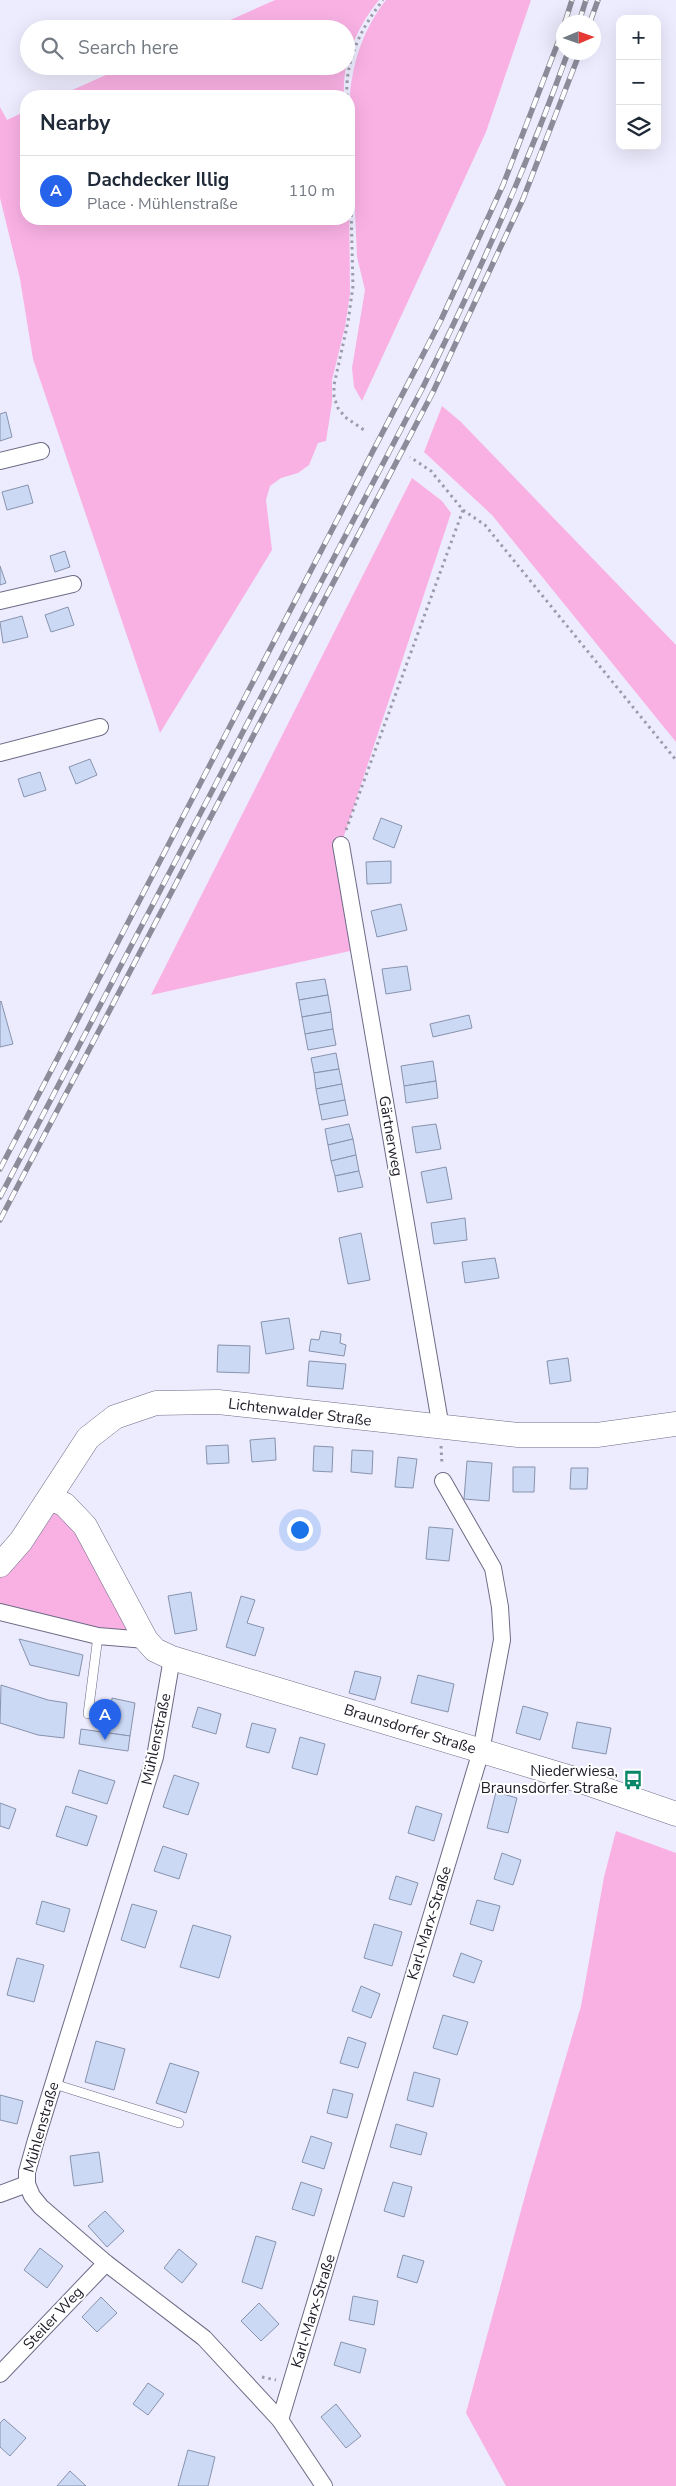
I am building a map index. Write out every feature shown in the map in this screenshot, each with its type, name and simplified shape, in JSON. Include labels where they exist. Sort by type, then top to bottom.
[{"type":"main road","name":"Lichtenwalder Straße","points":[[0,1565],[21,1542],[88,1438],[115,1416],[156,1403],[176,1401],[218,1402],[440,1428],[518,1434],[597,1435],[676,1424]]},
{"type":"main road","name":"Braunsdorfer Straße","points":[[50,1498],[65,1505],[85,1526],[146,1640],[155,1650],[172,1658],[586,1783],[676,1814]]},
{"type":"street","points":[[0,461],[41,451]]},
{"type":"street","points":[[0,601],[73,584]]},
{"type":"street","points":[[0,753],[100,728]]},
{"type":"street","name":"Gärtnerweg","points":[[341,845],[440,1428]]},
{"type":"street","name":"Karl-Marx-Straße","points":[[280,2420],[481,1750],[502,1640],[500,1607],[493,1568],[443,1480]]},
{"type":"street","points":[[0,1612],[98,1636],[146,1640]]},
{"type":"street","name":"Mühlenstraße","points":[[172,1658],[155,1757],[26,2172],[27,2184],[32,2196],[41,2207],[106,2263],[204,2338],[280,2420],[324,2486]]},
{"type":"street","points":[[0,2194],[27,2184]]},
{"type":"street","name":"Steiler Weg","points":[[0,2374],[106,2263]]},
{"type":"lane","points":[[88,1714],[98,1636]]},
{"type":"lane","points":[[54,2084],[179,2123]]},
{"type":"path","points":[[355,45],[382,0]]},
{"type":"path","points":[[348,90],[349,75]]},
{"type":"path","points":[[351,225],[353,286],[348,322],[334,385],[334,397],[338,408],[345,417],[364,430]]},
{"type":"path","points":[[410,457],[431,471],[462,510],[485,525],[676,760]]},
{"type":"path","points":[[341,845],[462,510]]},
{"type":"path","points":[[440,1428],[443,1480]]},
{"type":"shaded area","points":[[275,0],[379,0],[364,21],[355,39],[355,20],[230,20]]},
{"type":"shaded area","points":[[386,0],[531,0],[486,132],[362,401],[354,387],[352,368],[365,290],[357,257],[355,90],[350,90],[361,44],[378,11]]},
{"type":"shaded area","points":[[106,75],[345,75],[344,90],[72,90]]},
{"type":"shaded area","points":[[0,107],[7,120],[20,114],[20,225],[349,225],[350,294],[345,327],[332,380],[332,403],[326,441],[318,443],[309,465],[298,473],[281,478],[270,486],[266,500],[272,550],[160,733],[33,359],[20,279],[0,198]]},
{"type":"shaded area","points":[[442,406],[461,422],[676,645],[676,742],[492,515],[424,452]]},
{"type":"shaded area","points":[[412,478],[442,501],[451,513],[341,845],[359,949],[151,995]]},
{"type":"shaded area","points":[[51,1498],[65,1505],[146,1640],[0,1612],[0,1565]]},
{"type":"shaded area","points":[[616,1831],[676,1853],[676,2486],[506,2486],[466,2413],[529,2181],[581,2006],[604,1877]]},
{"type":"building","points":[[6,412],[12,437],[0,441],[0,414]]},
{"type":"building","points":[[28,485],[33,503],[7,510],[2,492]]},
{"type":"building","points":[[65,551],[70,567],[55,572],[50,556]]},
{"type":"building","points":[[0,566],[6,583],[0,585]]},
{"type":"building","points":[[68,607],[74,625],[51,632],[45,615]]},
{"type":"building","points":[[22,616],[28,637],[3,643],[0,622]]},
{"type":"building","points":[[90,759],[97,775],[76,784],[69,767]]},
{"type":"building","points":[[40,772],[46,790],[24,797],[18,779]]},
{"type":"building","points":[[381,818],[402,826],[394,848],[373,839]]},
{"type":"building","points":[[391,861],[391,883],[367,884],[366,862]]},
{"type":"building","points":[[401,904],[407,930],[377,937],[371,911]]},
{"type":"building","points":[[407,966],[411,990],[386,994],[382,969]]},
{"type":"building","points":[[325,979],[328,995],[299,1000],[296,983]]},
{"type":"building","points":[[328,995],[331,1012],[302,1017],[299,1000]]},
{"type":"building","points":[[0,1002],[13,1044],[0,1047]]},
{"type":"building","points":[[331,1012],[333,1029],[305,1034],[302,1017]]},
{"type":"building","points":[[469,1015],[472,1028],[433,1037],[430,1024]]},
{"type":"building","points":[[333,1029],[336,1045],[308,1050],[305,1034]]},
{"type":"building","points":[[336,1053],[339,1069],[314,1073],[311,1058]]},
{"type":"building","points":[[433,1061],[436,1081],[404,1086],[401,1066]]},
{"type":"building","points":[[339,1069],[342,1084],[316,1089],[314,1073]]},
{"type":"building","points":[[436,1081],[438,1098],[406,1103],[404,1086]]},
{"type":"building","points":[[342,1084],[345,1100],[319,1105],[316,1089]]},
{"type":"building","points":[[345,1100],[348,1115],[322,1120],[319,1105]]},
{"type":"building","points":[[349,1124],[353,1139],[328,1145],[325,1129]]},
{"type":"building","points":[[436,1124],[441,1149],[416,1153],[412,1127]]},
{"type":"building","points":[[353,1139],[356,1155],[331,1161],[328,1145]]},
{"type":"building","points":[[356,1155],[359,1171],[335,1176],[331,1161]]},
{"type":"building","points":[[446,1167],[452,1199],[427,1203],[421,1172]]},
{"type":"building","points":[[359,1171],[363,1187],[338,1192],[335,1176]]},
{"type":"building","points":[[465,1218],[467,1240],[434,1244],[431,1223]]},
{"type":"building","points":[[361,1233],[370,1280],[348,1284],[339,1238]]},
{"type":"building","points":[[495,1258],[499,1278],[465,1283],[462,1262]]},
{"type":"building","points":[[289,1318],[294,1349],[266,1354],[261,1322]]},
{"type":"building","points":[[321,1331],[341,1334],[340,1343],[346,1345],[344,1356],[309,1351],[311,1339],[319,1340]]},
{"type":"building","points":[[218,1345],[250,1346],[249,1373],[217,1372]]},
{"type":"building","points":[[568,1358],[571,1381],[550,1384],[547,1361]]},
{"type":"building","points":[[309,1361],[346,1364],[343,1389],[307,1386]]},
{"type":"building","points":[[275,1438],[276,1460],[252,1462],[250,1440]]},
{"type":"building","points":[[228,1445],[229,1463],[207,1464],[206,1446]]},
{"type":"building","points":[[314,1446],[333,1447],[332,1472],[313,1471]]},
{"type":"building","points":[[352,1450],[373,1451],[372,1474],[351,1472]]},
{"type":"building","points":[[398,1457],[417,1459],[413,1488],[395,1487]]},
{"type":"building","points":[[467,1461],[492,1463],[489,1501],[464,1499]]},
{"type":"building","points":[[513,1467],[535,1467],[534,1492],[513,1492]]},
{"type":"building","points":[[571,1468],[588,1468],[587,1489],[570,1489]]},
{"type":"building","points":[[429,1527],[453,1529],[449,1561],[426,1559]]},
{"type":"building","points":[[191,1592],[197,1630],[175,1634],[168,1596]]},
{"type":"building","points":[[241,1596],[255,1600],[247,1623],[264,1628],[255,1656],[226,1647]]},
{"type":"building","points":[[19,1639],[83,1655],[79,1676],[30,1665]]},
{"type":"building","points":[[355,1671],[381,1677],[375,1700],[349,1693]]},
{"type":"building","points":[[418,1675],[454,1684],[448,1712],[411,1703]]},
{"type":"building","points":[[1,1685],[48,1700],[67,1703],[64,1738],[38,1735],[0,1723]]},
{"type":"building","points":[[112,1698],[135,1703],[130,1736],[108,1733]]},
{"type":"building","points":[[523,1706],[548,1713],[540,1740],[516,1733]]},
{"type":"building","points":[[198,1707],[221,1714],[216,1734],[192,1727]]},
{"type":"building","points":[[577,1722],[611,1728],[606,1754],[572,1748]]},
{"type":"building","points":[[252,1723],[276,1729],[269,1753],[246,1747]]},
{"type":"building","points":[[81,1729],[130,1736],[128,1751],[79,1744]]},
{"type":"building","points":[[300,1737],[325,1744],[317,1775],[292,1768]]},
{"type":"building","points":[[79,1770],[115,1781],[107,1804],[72,1793]]},
{"type":"building","points":[[174,1775],[199,1783],[188,1815],[163,1807]]},
{"type":"building","points":[[496,1792],[517,1798],[508,1833],[487,1828]]},
{"type":"building","points":[[0,1803],[16,1809],[9,1829],[0,1826]]},
{"type":"building","points":[[66,1806],[97,1816],[87,1846],[56,1836]]},
{"type":"building","points":[[416,1806],[442,1814],[434,1841],[408,1833]]},
{"type":"building","points":[[163,1846],[187,1854],[179,1879],[154,1871]]},
{"type":"building","points":[[502,1853],[521,1860],[513,1885],[494,1879]]},
{"type":"building","points":[[396,1876],[418,1883],[411,1905],[389,1899]]},
{"type":"building","points":[[477,1900],[500,1906],[493,1931],[470,1924]]},
{"type":"building","points":[[42,1901],[70,1909],[64,1932],[36,1924]]},
{"type":"building","points":[[132,1904],[157,1911],[145,1948],[121,1940]]},
{"type":"building","points":[[374,1924],[402,1932],[392,1966],[364,1958]]},
{"type":"building","points":[[193,1925],[231,1936],[219,1978],[180,1967]]},
{"type":"building","points":[[461,1953],[482,1961],[474,1983],[453,1976]]},
{"type":"building","points":[[17,1958],[44,1965],[34,2002],[7,1995]]},
{"type":"building","points":[[361,1986],[380,1994],[371,2018],[352,2011]]},
{"type":"building","points":[[443,2015],[468,2022],[457,2055],[433,2048]]},
{"type":"building","points":[[348,2037],[366,2043],[358,2068],[340,2063]]},
{"type":"building","points":[[96,2041],[125,2049],[114,2090],[85,2082]]},
{"type":"building","points":[[170,2063],[199,2072],[186,2113],[156,2103]]},
{"type":"building","points":[[414,2072],[440,2079],[433,2107],[407,2100]]},
{"type":"building","points":[[333,2089],[353,2094],[347,2118],[327,2113]]},
{"type":"building","points":[[0,2095],[23,2101],[17,2124],[0,2120]]},
{"type":"building","points":[[396,2124],[427,2133],[421,2155],[390,2147]]},
{"type":"building","points":[[311,2136],[332,2143],[324,2169],[302,2162]]},
{"type":"building","points":[[99,2152],[103,2182],[74,2186],[70,2156]]},
{"type":"building","points":[[301,2182],[322,2189],[314,2216],[292,2209]]},
{"type":"building","points":[[393,2182],[412,2187],[404,2217],[384,2211]]},
{"type":"building","points":[[105,2211],[124,2231],[107,2247],[88,2226]]},
{"type":"building","points":[[256,2236],[276,2242],[262,2289],[242,2282]]},
{"type":"building","points":[[40,2248],[63,2266],[47,2288],[24,2270]]},
{"type":"building","points":[[179,2249],[197,2264],[182,2283],[164,2268]]},
{"type":"building","points":[[403,2255],[424,2261],[417,2283],[397,2277]]},
{"type":"building","points":[[353,2296],[378,2301],[374,2325],[349,2320]]},
{"type":"building","points":[[101,2297],[117,2313],[97,2332],[82,2317]]},
{"type":"building","points":[[259,2303],[279,2324],[261,2341],[241,2321]]},
{"type":"building","points":[[341,2342],[366,2349],[360,2373],[334,2365]]},
{"type":"building","points":[[148,2383],[164,2394],[148,2415],[133,2404]]},
{"type":"building","points":[[336,2404],[361,2436],[346,2448],[321,2417]]},
{"type":"building","points":[[4,2419],[26,2438],[10,2456],[0,2447],[0,2423]]},
{"type":"building","points":[[188,2450],[215,2457],[208,2486],[178,2486]]},
{"type":"building","points":[[70,2471],[86,2486],[57,2486]]},
{"type":"railway","points":[[567,15],[572,0]]},
{"type":"railway","points":[[581,15],[586,0]]},
{"type":"railway","points":[[593,15],[598,0]]},
{"type":"railway","points":[[0,1169],[441,320],[503,185],[556,48]]},
{"type":"railway","points":[[0,1197],[423,387],[463,305],[500,222],[536,138],[565,60]]},
{"type":"railway","points":[[0,1220],[433,392],[523,199],[577,60]]},
{"type":"place","name":"Dachdecker Illig","points":[[105,1740]]},
{"type":"place","name":"Niederwiesa, Braunsdorfer Straße","points":[[633,1780]]}]
